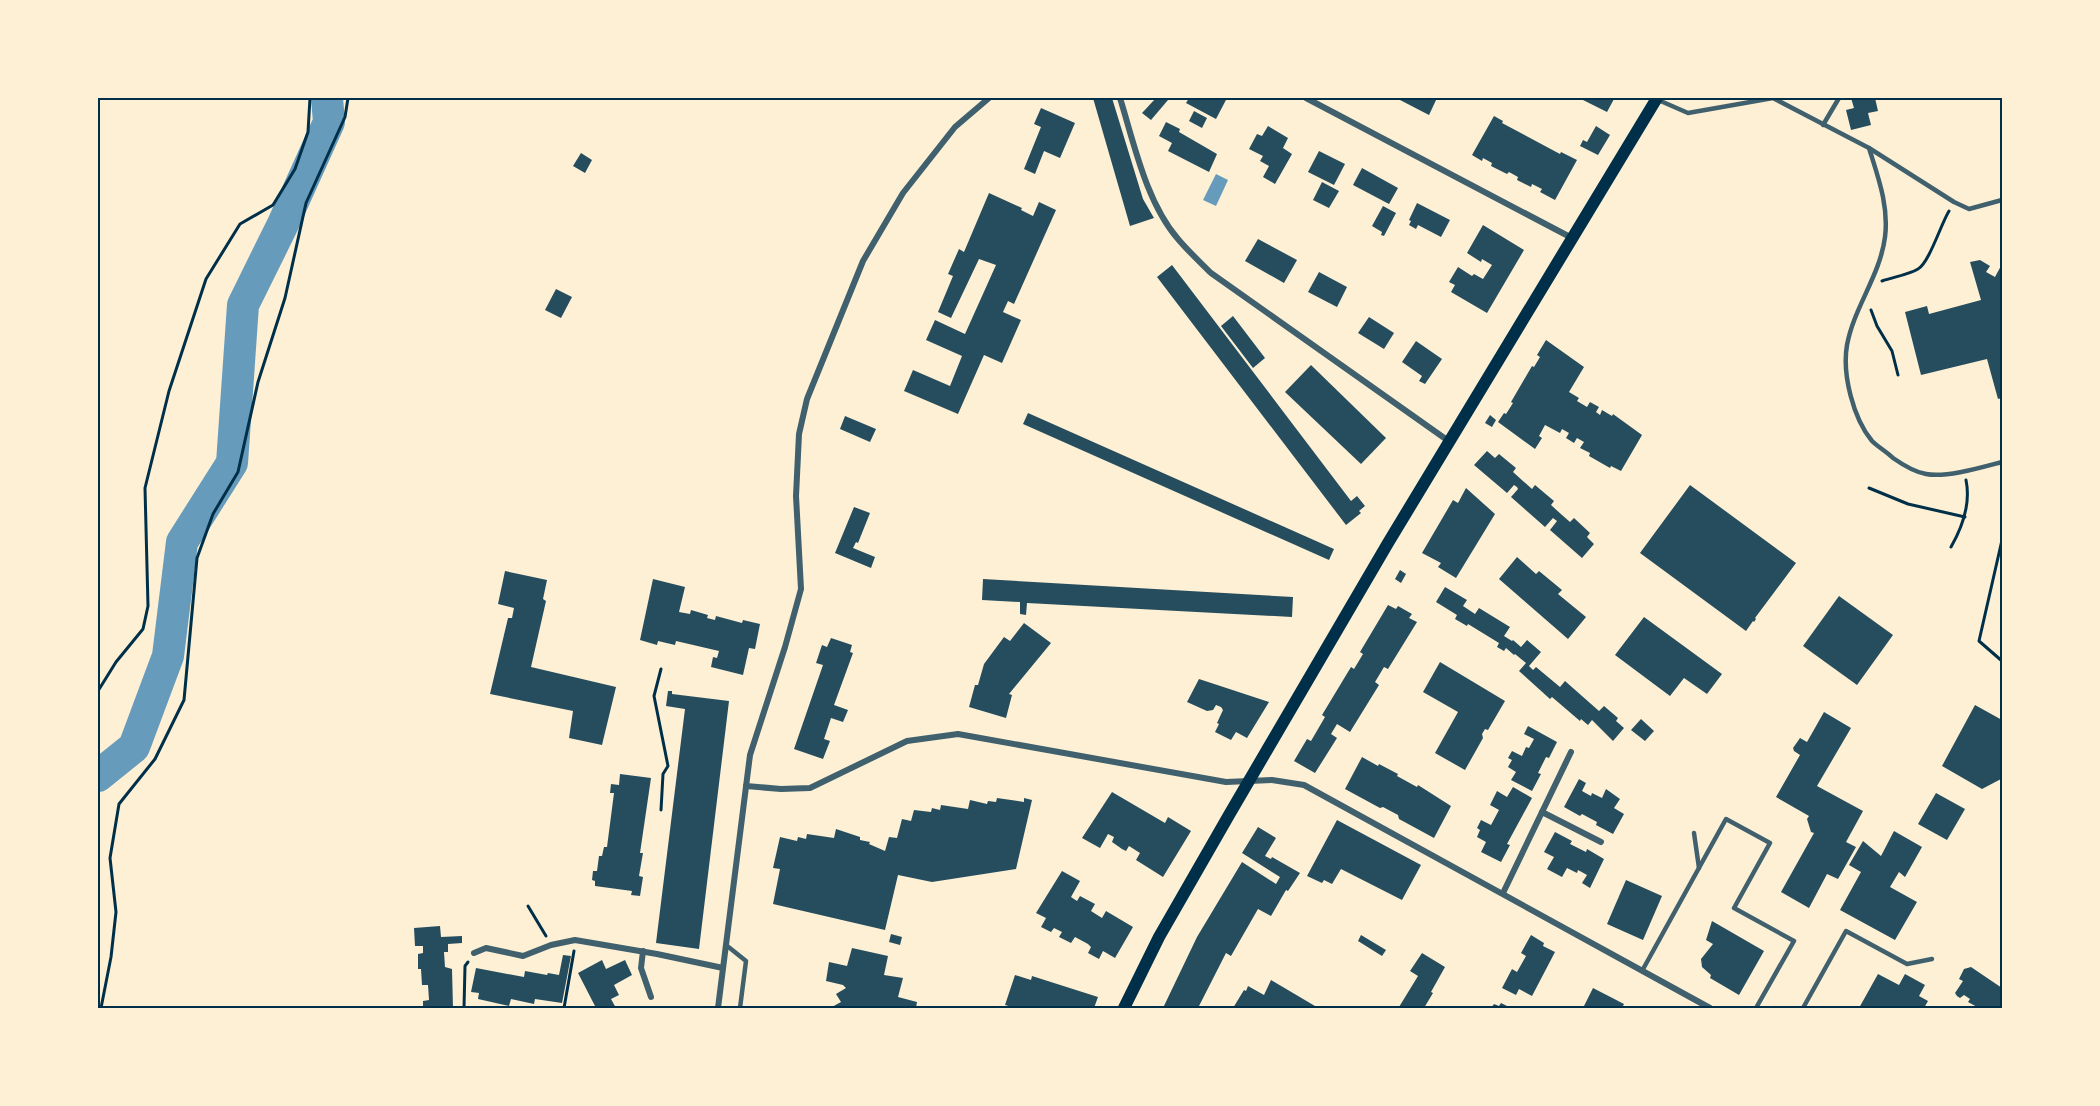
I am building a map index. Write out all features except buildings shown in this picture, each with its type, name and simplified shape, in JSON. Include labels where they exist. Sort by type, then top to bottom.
[{"type":"main road","points":[[1124,1008],[1159,937],[1249,780],[1388,543],[1656,98]]},
{"type":"street","points":[[718,1008],[750,755],[785,648],[801,589],[796,496],[800,434],[807,399],[863,261],[903,193],[955,127],[989,98]]},
{"type":"street","points":[[1120,98],[1155,202],[1177,238],[1211,273],[1450,442]]},
{"type":"street","points":[[1306,98],[1572,238]]},
{"type":"street","points":[[746,786],[781,789],[810,788],[907,741],[958,734],[1203,779],[1226,782],[1272,780],[1304,785],[1710,1008]]},
{"type":"street","points":[[1503,893],[1571,752]]},
{"type":"street","points":[[1542,812],[1601,842]]},
{"type":"street","points":[[474,953],[486,948],[523,956],[551,945],[575,940],[644,951],[723,969]]},
{"type":"street","points":[[644,951],[641,968],[651,997]]},
{"type":"lane","points":[[1656,98],[1688,113],[1773,98],[1869,148],[1954,202],[1969,209],[2002,200]]},
{"type":"lane","points":[[1823,125],[1839,98]]},
{"type":"lane","points":[[1869,148],[1885,202],[1885,236],[1881,257],[1847,346],[1848,385],[1860,423],[1873,442],[1905,466],[1927,475],[1965,472],[2002,462]]},
{"type":"lane","points":[[1642,971],[1726,819],[1770,843],[1734,908],[1794,941],[1756,1008]]},
{"type":"lane","points":[[1694,833],[1699,868]]},
{"type":"lane","points":[[1803,1008],[1846,932],[1907,964],[1932,959]]},
{"type":"lane","points":[[726,945],[746,961],[740,1008]]},
{"type":"path","points":[[98,691],[116,662],[143,629],[148,606],[146,488],[169,391],[206,279],[240,224],[273,206],[295,169],[308,132],[310,98]]},
{"type":"path","points":[[101,1008],[111,957],[116,912],[110,858],[119,804],[155,759],[184,700],[197,558],[213,514],[238,472],[258,381],[285,298],[306,203],[345,117],[348,98]]},
{"type":"path","points":[[1871,282],[1919,269],[1928,259],[1954,202]]},
{"type":"path","points":[[1864,298],[1892,351],[1898,375]]},
{"type":"path","points":[[1951,547],[1965,517],[1968,490],[1965,472]]},
{"type":"path","points":[[1869,488],[1908,504],[1965,517]]},
{"type":"path","points":[[2002,540],[1979,641],[2002,661]]},
{"type":"path","points":[[661,669],[654,696],[668,766],[663,774],[661,810]]},
{"type":"path","points":[[528,906],[551,945]]},
{"type":"path","points":[[564,1008],[575,940]]},
{"type":"path","points":[[464,1008],[465,966],[474,953]]},
{"type":"water","points":[[1216,174],[1228,180],[1216,206],[1203,200]]},
{"type":"waterway","points":[[98,776],[134,747],[168,656],[182,542],[232,463],[243,305],[329,122],[327,98]]}]
